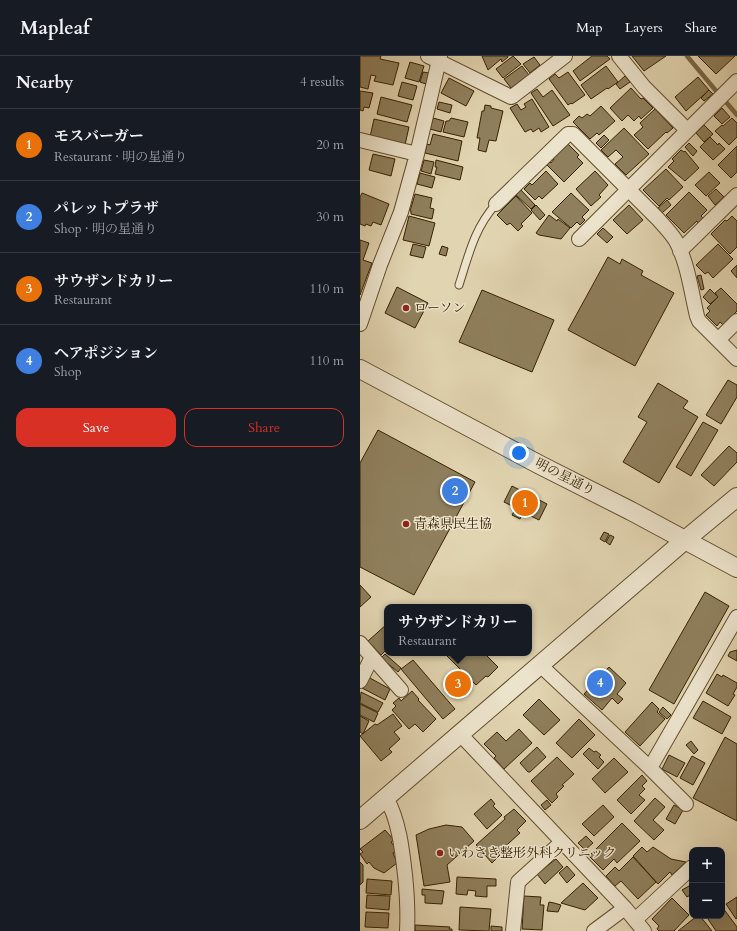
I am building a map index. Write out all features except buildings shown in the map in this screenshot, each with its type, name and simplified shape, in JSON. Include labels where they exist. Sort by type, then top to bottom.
[{"type":"street","points":[[360,324],[380,265],[401,212],[417,154],[436,58],[511,97],[566,56]]},
{"type":"street","points":[[619,56],[648,92],[687,130]]},
{"type":"street","points":[[579,239],[737,82]]},
{"type":"street","points":[[496,204],[568,134],[573,134],[670,232],[680,251],[689,278],[699,321],[737,359]]},
{"type":"street","points":[[360,140],[417,154]]},
{"type":"street","points":[[680,251],[737,195]]},
{"type":"street","points":[[718,340],[737,321]]},
{"type":"street","name":"明の星通り","points":[[360,369],[737,568]]},
{"type":"street","points":[[360,820],[737,497]]},
{"type":"street","points":[[650,768],[737,617]]},
{"type":"street","points":[[360,643],[401,690]]},
{"type":"street","points":[[360,681],[372,657]]},
{"type":"street","points":[[540,665],[650,768],[686,804]]},
{"type":"street","points":[[460,734],[640,925],[689,870]]},
{"type":"street","points":[[386,797],[394,810],[401,841],[407,900],[407,931]]},
{"type":"street","points":[[513,931],[518,882],[562,842]]},
{"type":"street","points":[[594,931],[625,908]]},
{"type":"lane","points":[[459,285],[476,233],[486,216],[496,204]]},
{"type":"waterway","points":[[687,56],[717,92]]},
{"type":"waterway","points":[[726,102],[737,115]]},
{"type":"place","name":"ローソン","points":[[406,308]]},
{"type":"place","name":"パレットプラザ","points":[[455,491]]},
{"type":"place","name":"モスバーガー","points":[[525,503]]},
{"type":"place","name":"青森県民生協","points":[[406,524]]},
{"type":"place","name":"ヘアポジション","points":[[600,683]]},
{"type":"place","name":"サウザンドカリー","points":[[458,684]]},
{"type":"place","name":"いわさき整形外科クリニック","points":[[440,853]]}]
